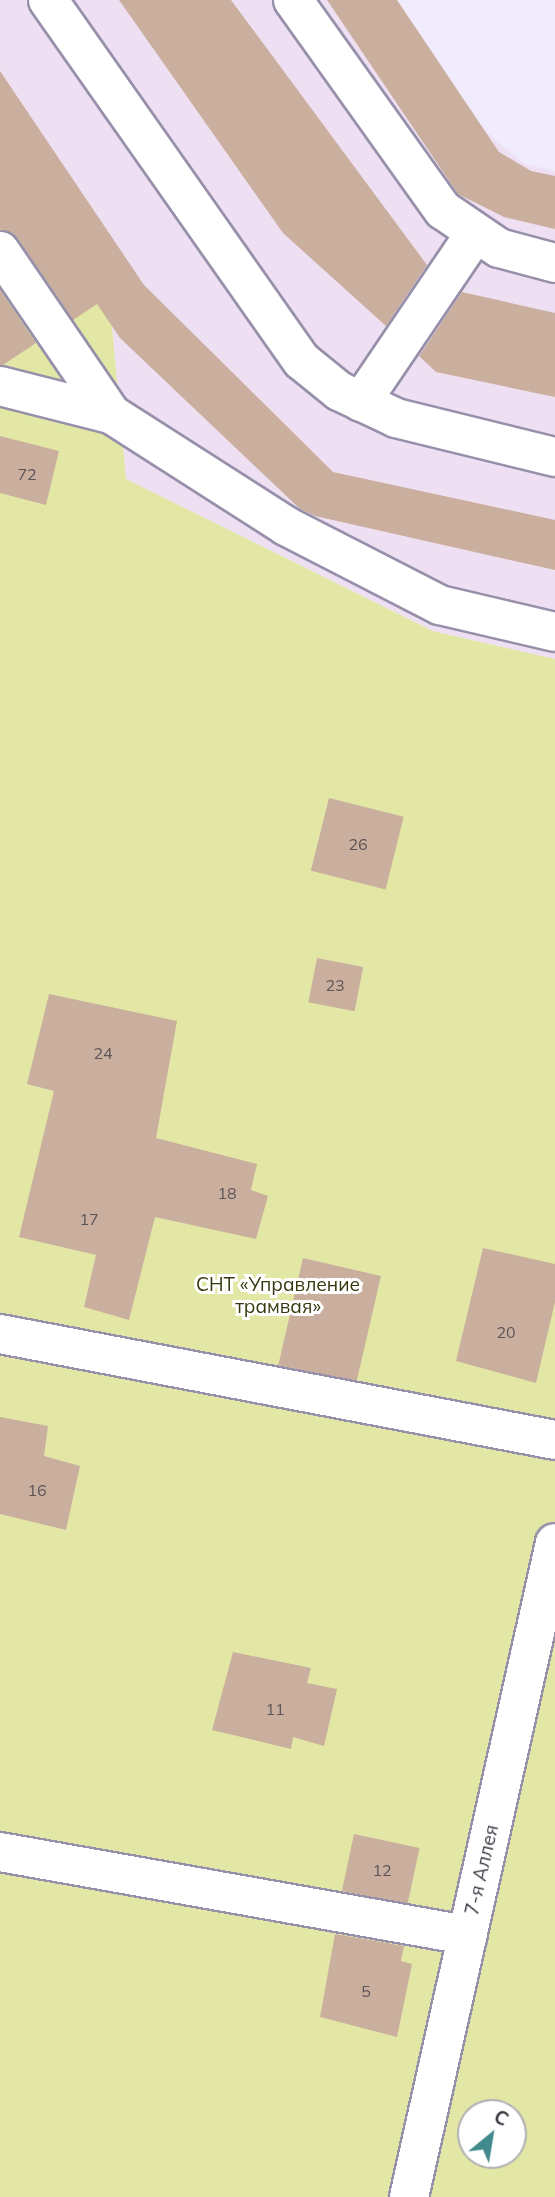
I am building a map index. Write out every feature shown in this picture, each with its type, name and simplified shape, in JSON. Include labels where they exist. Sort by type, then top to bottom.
[{"type":"lane","points":[[48,0],[302,361],[339,391],[396,418],[555,457]]},
{"type":"lane","points":[[293,0],[443,211],[474,236],[499,248],[555,263]]},
{"type":"lane","points":[[361,402],[474,236]]},
{"type":"lane","points":[[0,251],[111,414]]},
{"type":"lane","points":[[0,386],[111,414],[286,526],[440,605],[555,632]]},
{"type":"lane","points":[[0,1334],[555,1440]]},
{"type":"lane","name":"7-я Аллея","points":[[409,2197],[555,1543]]},
{"type":"lane","points":[[0,1852],[468,1936]]},
{"type":"shaded area","points":[[0,0],[397,0],[484,130],[524,164],[555,171],[555,659],[433,631],[126,479],[110,305],[0,146]]},
{"type":"green space","name":"СНТ «Управление трамвая»","points":[[0,146],[110,305],[126,479],[433,631],[555,659],[555,2197],[0,2197]]},
{"type":"building","points":[[119,0],[231,0],[427,265],[386,326],[283,233]]},
{"type":"building","points":[[327,0],[397,0],[499,152],[531,171],[555,176],[555,229],[504,217],[458,194]]},
{"type":"building","points":[[0,71],[144,285],[333,472],[555,520],[555,570],[315,516],[300,509],[120,338],[97,304],[73,320],[18,239],[0,229]]},
{"type":"building","points":[[0,290],[36,343],[3,365],[0,365]]},
{"type":"building","points":[[462,292],[555,313],[555,397],[436,372],[419,356]]},
{"type":"building","points":[[0,436],[59,451],[46,505],[0,493]]},
{"type":"building","points":[[329,798],[404,817],[386,889],[311,871]]},
{"type":"building","points":[[317,958],[363,967],[355,1011],[308,1002]]},
{"type":"building","points":[[49,994],[177,1021],[156,1138],[257,1164],[251,1190],[268,1196],[256,1239],[155,1217],[129,1320],[84,1307],[96,1255],[19,1237],[54,1091],[27,1084]]},
{"type":"building","points":[[483,1248],[555,1264],[555,1302],[536,1383],[456,1361]]},
{"type":"building","points":[[303,1258],[381,1276],[356,1383],[278,1365]]},
{"type":"building","points":[[0,1417],[48,1426],[44,1456],[80,1466],[66,1530],[0,1514]]},
{"type":"building","points":[[233,1652],[311,1668],[307,1683],[337,1689],[324,1746],[293,1737],[291,1749],[212,1730]]},
{"type":"building","points":[[354,1834],[420,1848],[407,1905],[342,1891]]},
{"type":"building","points":[[335,1934],[404,1946],[401,1961],[412,1964],[397,2037],[320,2017]]}]
